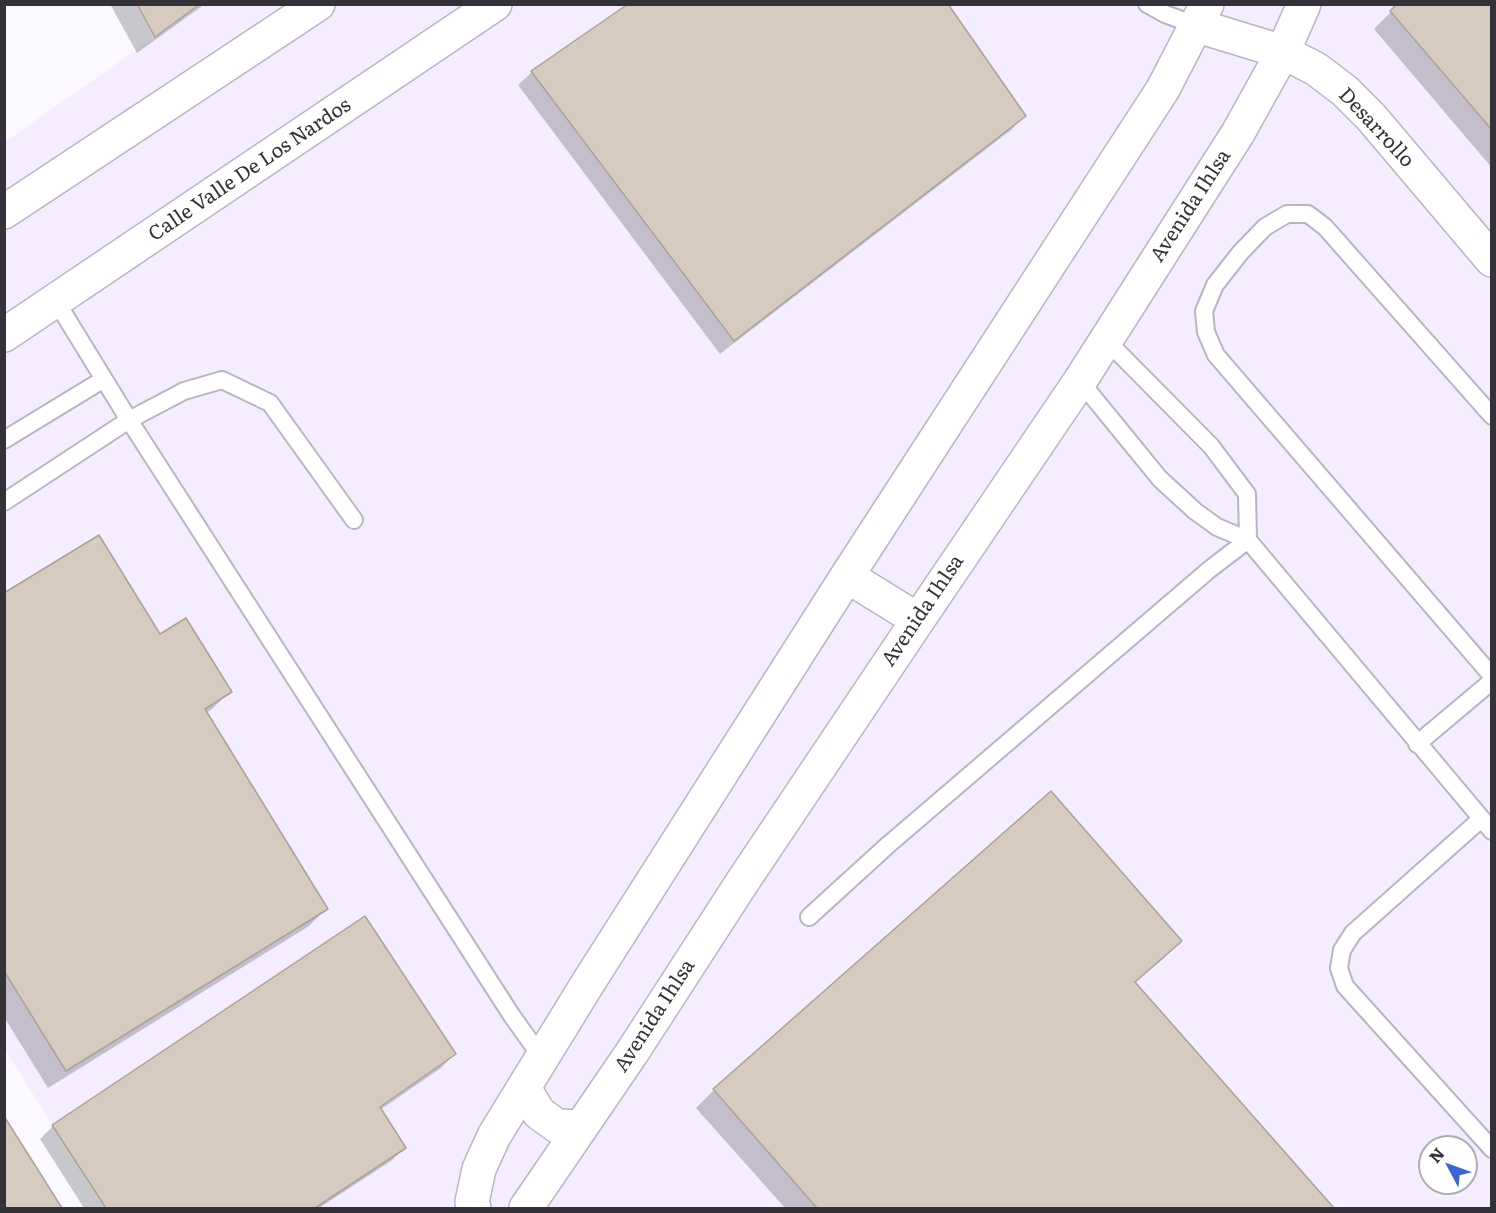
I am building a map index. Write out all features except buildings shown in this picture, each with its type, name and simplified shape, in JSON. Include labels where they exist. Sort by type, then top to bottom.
[{"type":"street","points":[[4,212],[318,4]]},
{"type":"street","name":"Calle Valle De Los Nardos","points":[[4,335],[495,4]]},
{"type":"street","name":"Avenida Ihlsa","points":[[526,1209],[633,1052],[743,881],[1080,381],[1238,133],[1283,52],[1304,4]]},
{"type":"street","points":[[474,1209],[472,1202],[479,1169],[494,1136],[847,576],[1163,88],[1203,15]]},
{"type":"street","name":"Desarrollo","points":[[1203,15],[1316,69],[1346,91],[1371,117],[1491,260]]},
{"type":"street","points":[[847,576],[918,620]]},
{"type":"street","points":[[524,1088],[539,1113],[557,1126],[581,1127]]},
{"type":"lane","points":[[1147,4],[1165,14],[1203,15]]},
{"type":"lane","points":[[1417,744],[1491,678],[1216,355],[1206,332],[1204,310],[1215,285],[1240,253],[1265,227],[1287,214],[1308,214],[1325,227],[1491,416]]},
{"type":"lane","points":[[56,301],[129,420],[512,1016],[542,1058]]},
{"type":"lane","points":[[1106,340],[1210,446],[1247,494],[1248,540]]},
{"type":"lane","points":[[4,440],[104,379]]},
{"type":"lane","points":[[4,502],[129,420],[184,391],[222,380],[270,403],[354,520]]},
{"type":"lane","points":[[1080,381],[1160,479],[1216,527],[1248,540],[1486,825],[1353,933],[1342,950],[1339,968],[1345,986],[1491,1149]]},
{"type":"lane","points":[[808,917],[888,845],[1210,569],[1248,540]]},
{"type":"shaded area","points":[[200,5],[1491,5],[1491,1208],[106,1208],[5,1050],[5,142]]}]
